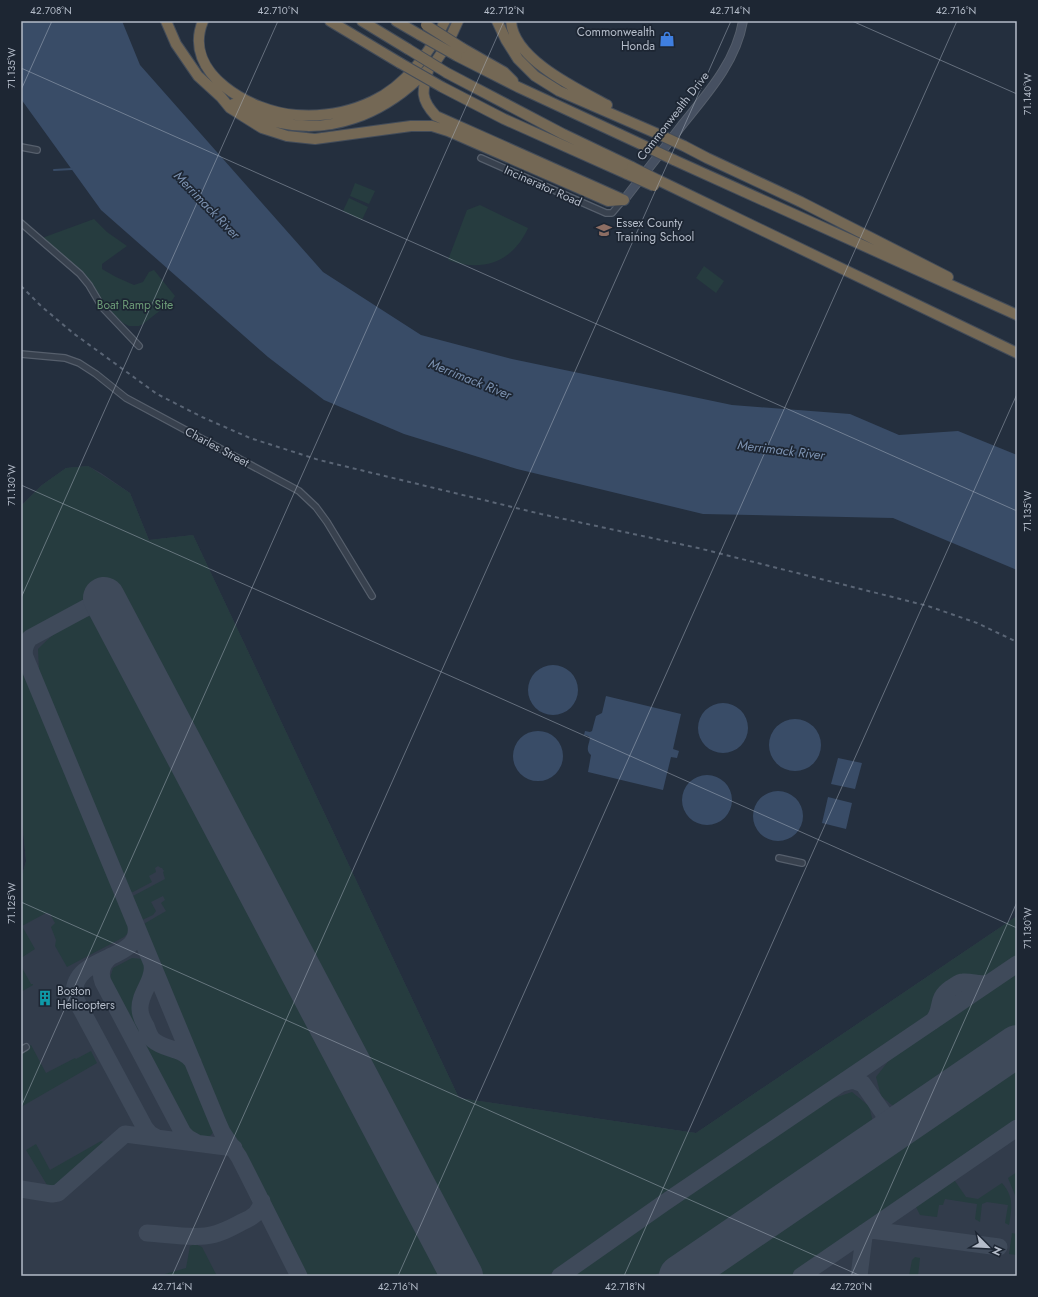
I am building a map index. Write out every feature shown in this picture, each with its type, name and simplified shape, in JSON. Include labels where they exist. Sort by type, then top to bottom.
[{"type":"highway","points":[[166,21],[182,55],[198,76],[221,97],[230,108],[262,128],[287,136],[315,139],[411,126],[432,126],[448,131],[608,201],[624,200]]},
{"type":"highway","points":[[203,21],[199,35],[201,55],[210,71],[220,83],[244,99],[266,109],[294,115],[309,116],[350,110],[382,96],[417,65],[430,47],[445,21]]},
{"type":"highway","points":[[330,21],[442,87],[504,119],[629,170]]},
{"type":"highway","points":[[362,21],[447,73],[629,170],[731,216],[1017,353]]},
{"type":"highway","points":[[396,21],[420,35],[460,52]]},
{"type":"highway","points":[[221,97],[257,116],[272,121],[294,125],[324,125],[360,117],[383,106],[404,92],[429,69],[446,44],[458,21]]},
{"type":"highway","points":[[497,21],[506,40],[518,59],[536,76],[559,91],[658,134],[801,202],[918,261],[1002,308]]},
{"type":"highway","points":[[511,21],[511,27],[520,45],[542,67],[554,76],[658,134]]},
{"type":"highway","points":[[423,23],[460,52],[518,87],[674,160],[1017,315]]},
{"type":"highway","points":[[429,69],[424,85],[423,97],[428,108],[436,116],[624,200]]},
{"type":"main road","name":"Commonwealth Drive","points":[[624,200],[716,81],[736,47],[743,21]]},
{"type":"street","points":[[21,147],[37,150]]},
{"type":"street","name":"Incinerator Road","points":[[481,158],[606,213]]},
{"type":"street","name":"Commonwealth Drive","points":[[606,213],[612,213],[624,200]]},
{"type":"street","points":[[21,223],[80,274],[89,285],[102,307],[139,346]]},
{"type":"street","name":"Charles Street","points":[[21,354],[65,358],[79,363],[96,374],[126,398],[299,491],[316,507],[372,596]]},
{"type":"street","points":[[779,858],[802,863]]},
{"type":"shaded area","points":[[88,466],[130,493],[149,540],[193,535],[459,1098],[696,1133],[1017,916],[1017,1276],[21,1276],[21,880],[26,861],[21,809],[21,506],[42,485],[66,468]]},
{"type":"green space","points":[[355,183],[375,191],[369,204],[350,196]]},
{"type":"green space","points":[[349,198],[368,207],[362,220],[343,211]]},
{"type":"green space","points":[[480,205],[528,228],[522,240],[505,256],[495,262],[484,265],[461,264],[448,260],[467,210]]},
{"type":"green space","name":"Boat Ramp Site","points":[[94,219],[107,232],[127,246],[102,264],[102,269],[134,285],[143,282],[149,272],[154,270],[175,296],[171,302],[139,326],[129,326],[123,323],[104,305],[86,275],[42,238]]},
{"type":"green space","points":[[704,266],[724,281],[716,293],[696,278]]},
{"type":"green space","points":[[88,466],[130,493],[149,540],[193,535],[459,1098],[696,1133],[1017,916],[1017,957],[983,980],[962,975],[937,992],[932,1015],[648,1209],[547,1276],[478,1276],[116,587],[90,599],[29,633],[21,643],[21,506],[42,485],[66,468]]},
{"type":"green space","points":[[96,616],[100,620],[446,1276],[304,1276],[255,1178],[224,1122],[142,925],[166,911],[161,903],[165,900],[163,896],[151,902],[156,911],[153,915],[140,921],[131,899],[133,896],[165,879],[164,871],[158,866],[155,868],[156,872],[149,876],[152,882],[129,893],[73,760],[39,670],[38,649],[44,643],[64,626],[80,619]]},
{"type":"green space","points":[[21,659],[130,923],[129,932],[124,937],[67,967],[55,946],[56,940],[51,927],[55,923],[50,914],[46,913],[22,926],[35,949],[21,958],[21,880],[26,861],[21,809]]},
{"type":"green space","points":[[132,958],[142,959],[149,969],[133,1008],[148,1043],[187,1061],[214,1128],[211,1135],[208,1137],[198,1138],[191,1134],[111,982],[110,978],[113,968]]},
{"type":"green space","points":[[21,966],[33,985],[21,992]]},
{"type":"green space","points":[[1017,970],[1017,1029],[898,1110],[881,1096],[876,1077],[890,1059]]},
{"type":"green space","points":[[31,1045],[46,1073],[91,1051],[97,1063],[21,1107],[21,1050]]},
{"type":"green space","points":[[1017,1063],[1017,1122],[792,1276],[706,1276]]},
{"type":"green space","points":[[852,1092],[869,1106],[874,1126],[654,1276],[568,1276],[828,1100]]},
{"type":"green space","points":[[101,1141],[106,1143],[54,1188],[49,1188],[26,1150],[36,1144],[50,1170]]},
{"type":"green space","points":[[1017,1172],[1017,1200],[1008,1178]]},
{"type":"green space","points":[[953,1178],[966,1197],[978,1199],[1002,1183],[1009,1193],[1011,1202],[1009,1225],[1005,1223],[1008,1205],[987,1202],[982,1204],[980,1222],[975,1219],[977,1204],[945,1199],[943,1205],[939,1205],[937,1217],[920,1215],[915,1205]]},
{"type":"green space","points":[[1017,1200],[1017,1214],[1015,1216]]},
{"type":"green space","points":[[1012,1233],[1017,1234],[1017,1255],[1009,1254]]},
{"type":"green space","points":[[195,1244],[202,1247],[217,1276],[158,1276],[186,1268],[190,1246]]},
{"type":"green space","points":[[915,1257],[920,1258],[918,1276],[909,1276],[912,1260]]},
{"type":"water","name":"Merrimack River","points":[[21,21],[122,21],[140,65],[323,272],[421,335],[512,359],[732,405],[850,414],[899,435],[958,431],[1017,455],[1017,570],[893,518],[703,514],[517,469],[404,434],[324,400],[268,357],[101,210],[21,99]]},
{"type":"water","points":[[548,665],[558,665],[571,672],[578,685],[578,695],[571,708],[558,715],[548,715],[539,711],[532,704],[528,695],[528,685],[532,676],[539,669]]},
{"type":"water","points":[[606,696],[681,714],[673,749],[679,751],[677,758],[671,757],[663,790],[588,772],[591,755],[588,751],[590,738],[584,735],[585,731],[592,731],[596,716],[602,713]]},
{"type":"water","points":[[718,703],[728,703],[741,710],[748,723],[748,733],[741,746],[728,753],[718,753],[709,749],[702,742],[698,733],[698,723],[702,714],[709,707]]},
{"type":"water","points":[[795,719],[805,721],[813,727],[819,735],[821,745],[819,755],[813,763],[805,769],[795,771],[785,769],[777,763],[771,755],[769,745],[771,735],[777,727],[785,721]]},
{"type":"water","points":[[533,731],[543,731],[556,738],[563,751],[563,761],[556,774],[543,781],[533,781],[524,777],[517,770],[513,761],[513,751],[517,742],[524,735]]},
{"type":"water","points":[[838,758],[862,763],[855,789],[831,784]]},
{"type":"water","points":[[702,775],[712,775],[725,782],[732,795],[732,805],[725,818],[712,825],[702,825],[693,821],[686,814],[682,805],[682,795],[686,786],[693,779]]},
{"type":"water","points":[[773,791],[783,791],[796,798],[803,811],[803,821],[796,834],[783,841],[773,841],[764,837],[757,830],[753,821],[753,811],[757,802],[764,795]]},
{"type":"water","points":[[828,797],[852,803],[846,829],[822,823]]},
{"type":"waterway","points":[[54,170],[72,169]]},
{"type":"taxiway","points":[[104,598],[30,638],[25,647],[25,657],[218,1123],[222,1132],[239,1157],[299,1276]]},
{"type":"taxiway","points":[[136,926],[135,938],[129,946],[94,964],[84,972],[76,982],[74,996],[145,1128],[150,1134],[157,1138]]},
{"type":"taxiway","points":[[111,956],[105,962],[101,971],[103,982],[183,1133],[197,1143]]},
{"type":"taxiway","points":[[560,1276],[664,1203],[1017,964]]},
{"type":"taxiway","points":[[152,965],[151,976],[140,1003],[142,1018],[153,1040],[163,1046],[184,1054],[193,1062]]},
{"type":"taxiway","points":[[933,1021],[938,1012],[943,996],[958,983],[988,983]]},
{"type":"taxiway","points":[[842,1083],[853,1080],[863,1084],[886,1117]]},
{"type":"taxiway","points":[[833,1170],[883,1135],[887,1125],[886,1117],[896,1122],[904,1121],[955,1087]]},
{"type":"taxiway","points":[[801,1276],[1017,1128]]},
{"type":"taxiway","points":[[21,1189],[52,1194],[58,1193],[125,1134],[234,1148]]},
{"type":"taxiway","points":[[147,1233],[191,1237],[215,1234],[229,1229],[253,1216],[260,1209],[262,1201]]},
{"type":"taxiway","points":[[865,1232],[871,1230],[999,1247]]},
{"type":"taxiway","points":[[859,1276],[864,1237],[867,1231]]},
{"type":"runway","points":[[104,598],[462,1276]]},
{"type":"runway","points":[[680,1276],[1017,1046]]},
{"type":"railway","points":[[21,286],[41,306],[73,333],[157,394],[202,417],[250,438],[319,460],[541,514],[698,548],[928,606],[977,623],[1017,642]]},
{"type":"place","name":"Commonwealth Honda","points":[[667,39]]},
{"type":"place","name":"Essex County Training School","points":[[604,230]]},
{"type":"place","name":"Boston Helicopters","points":[[45,998]]}]
